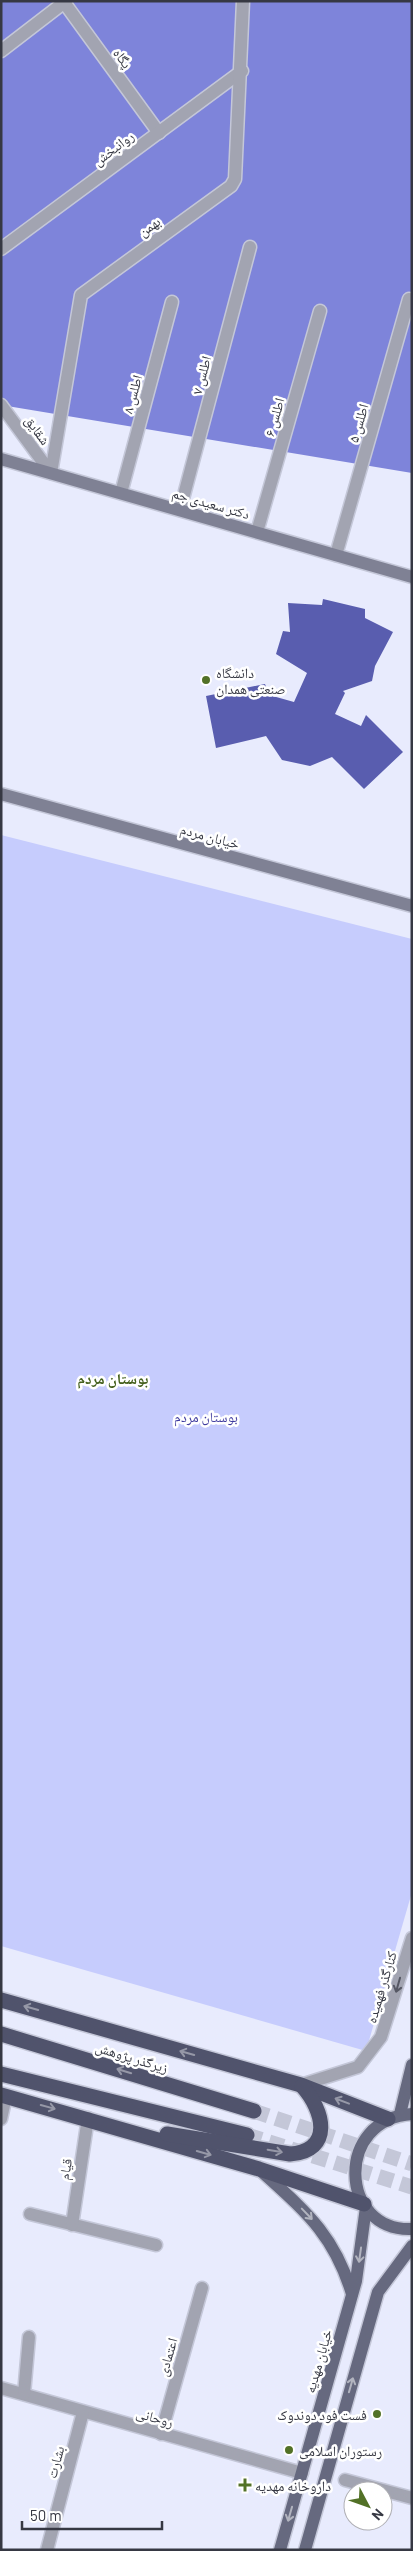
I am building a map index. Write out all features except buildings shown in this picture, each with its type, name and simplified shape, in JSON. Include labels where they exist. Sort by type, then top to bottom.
[{"type":"highway","points":[[1,2000],[400,2115]]},
{"type":"highway","name":"زیرگذر پژوهش","points":[[1,2034],[254,2111]]},
{"type":"highway","points":[[1,2074],[247,2135]]},
{"type":"highway","points":[[123,2129],[191,2137],[290,2154],[300,2153],[313,2146],[319,2139],[322,2124],[315,2103],[301,2085]]},
{"type":"highway","points":[[4,2095],[259,2169],[365,2206]]},
{"type":"main road","points":[[412,2065],[400,2115],[366,2136],[357,2152],[354,2170],[356,2188],[365,2206],[378,2218],[393,2226],[412,2229]]},
{"type":"main road","points":[[259,2169],[320,2227],[340,2261],[352,2296]]},
{"type":"main road","name":"خیابان مهدیه","points":[[280,2550],[356,2281],[365,2206]]},
{"type":"main road","points":[[305,2550],[378,2292],[412,2246]]},
{"type":"street","name":"بهمن","points":[[51,473],[81,296],[231,186],[237,170],[244,1]]},
{"type":"street","points":[[1,51],[64,2]]},
{"type":"street","name":"پگاه","points":[[64,2],[159,133]]},
{"type":"street","name":"روانبخش","points":[[1,249],[242,71]]},
{"type":"street","name":"اطلس ۷","points":[[180,510],[250,248]]},
{"type":"street","name":"اطلس ۵","points":[[336,555],[409,299]]},
{"type":"street","name":"اطلس ۸","points":[[121,493],[172,302]]},
{"type":"street","name":"اطلس ۶","points":[[257,532],[320,310]]},
{"type":"street","name":"شقایق","points":[[1,405],[51,473]]},
{"type":"street","name":"دکتر سعیدی جم","points":[[1,459],[412,576]]},
{"type":"street","name":"خیابان مردم","points":[[1,794],[412,906]]},
{"type":"street","name":"کنارگذر فهمیده","points":[[301,2085],[358,2067],[381,2037],[412,1938]]},
{"type":"street","points":[[1,2119],[4,2095]]},
{"type":"street","name":"قیام","points":[[72,2225],[88,2118]]},
{"type":"street","points":[[30,2214],[156,2245]]},
{"type":"street","name":"اعتمادی","points":[[161,2434],[202,2288]]},
{"type":"street","points":[[24,2394],[29,2337]]},
{"type":"street","name":"روحانی","points":[[1,2388],[302,2473]]},
{"type":"street","name":"بشارت","points":[[47,2550],[83,2412]]},
{"type":"street","points":[[345,2480],[412,2498]]},
{"type":"green space","name":"بوستان مردم","points":[[1,835],[412,939],[412,1892],[366,2051],[1,1946]]},
{"type":"water","points":[[1,1],[412,1],[412,473],[1,405]]},
{"type":"tunnel","points":[[254,2111],[412,2164]]},
{"type":"tunnel","points":[[247,2135],[412,2187]]},
{"type":"place","name":"دانشگاه صنعتی همدان","points":[[206,680]]},
{"type":"place","name":"فست فود دوندوک","points":[[377,2414]]},
{"type":"place","name":"رستوران اسلامی","points":[[289,2450]]},
{"type":"place","name":"داروخانه مهدیه","points":[[245,2485]]},
{"type":"district","name":"بوستان مردم","points":[[113,1378]]}]
